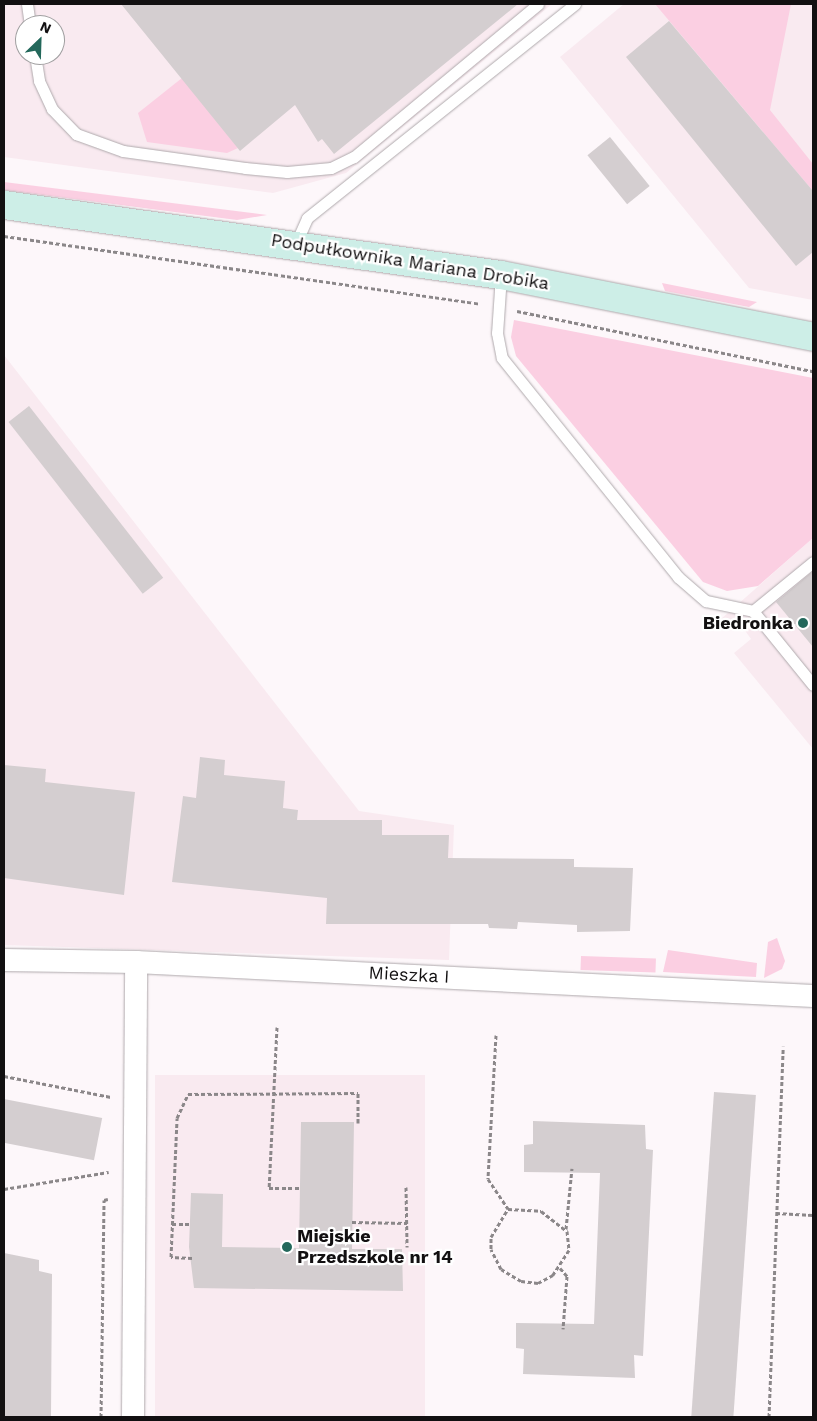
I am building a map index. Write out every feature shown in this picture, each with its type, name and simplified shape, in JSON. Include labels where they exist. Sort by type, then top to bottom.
[{"type":"main road","name":"Podpułkownika Mariana Drobika","points":[[4,205],[296,242],[501,275],[813,337]]},
{"type":"street","name":"Mieszka I","points":[[4,960],[136,962],[813,996]]},
{"type":"street","points":[[133,1417],[136,962]]},
{"type":"lane","points":[[36,65],[38,81],[52,109],[76,134],[132,152],[287,172],[322,169],[354,157],[538,4]]},
{"type":"lane","points":[[296,242],[307,218],[575,4]]},
{"type":"lane","points":[[501,275],[497,332],[502,358],[678,577],[706,601],[753,610],[813,686]]},
{"type":"lane","points":[[753,610],[813,562]]},
{"type":"path","points":[[4,236],[500,307],[813,370]]},
{"type":"path","points":[[277,1027],[269,1188],[300,1188]]},
{"type":"path","points":[[496,1035],[488,1179],[508,1209]]},
{"type":"path","points":[[769,1417],[783,1046]]},
{"type":"path","points":[[4,1076],[121,1099]]},
{"type":"path","points":[[192,1258],[170,1257],[177,1118],[184,1098],[194,1091],[358,1093],[358,1123]]},
{"type":"path","points":[[508,1209],[491,1237],[491,1249],[501,1269],[521,1281],[538,1283],[560,1268],[569,1250],[566,1229],[572,1168]]},
{"type":"path","points":[[4,1189],[112,1172]]},
{"type":"path","points":[[406,1187],[408,1246]]},
{"type":"path","points":[[508,1209],[541,1211],[566,1229]]},
{"type":"path","points":[[776,1213],[813,1215]]},
{"type":"path","points":[[352,1222],[407,1223]]},
{"type":"path","points":[[172,1224],[190,1224]]},
{"type":"path","points":[[560,1268],[567,1276],[563,1329]]},
{"type":"shaded area","points":[[4,4],[552,4],[346,173],[273,193],[4,157]]},
{"type":"shaded area","points":[[624,4],[813,4],[813,300],[749,288],[560,57]]},
{"type":"shaded area","points":[[655,4],[791,4],[770,110],[813,164],[813,191]]},
{"type":"shaded area","points":[[182,78],[238,148],[227,153],[147,142],[138,113]]},
{"type":"shaded area","points":[[4,182],[267,215],[237,220],[4,190]]},
{"type":"shaded area","points":[[662,283],[757,302],[749,307],[665,291]]},
{"type":"shaded area","points":[[514,320],[813,378],[813,538],[758,586],[727,591],[703,582],[516,356],[511,337]]},
{"type":"shaded area","points":[[4,355],[359,811],[454,825],[449,960],[4,945]]},
{"type":"shaded area","points":[[813,538],[813,749],[734,653],[751,639],[741,625],[721,619]]},
{"type":"shaded area","points":[[777,938],[785,961],[782,969],[764,978],[768,942]]},
{"type":"shaded area","points":[[668,950],[757,963],[756,977],[663,972]]},
{"type":"shaded area","points":[[581,956],[656,959],[655,973],[581,970]]},
{"type":"shaded area","name":"Miejskie Przedszkole nr 14","points":[[155,1075],[425,1075],[425,1417],[155,1417]]},
{"type":"building","points":[[121,4],[518,4],[334,154],[322,139],[318,142],[295,105],[240,151]]},
{"type":"building","points":[[669,21],[813,191],[813,252],[796,266],[626,57]]},
{"type":"building","points":[[610,137],[650,186],[627,204],[587,155]]},
{"type":"building","points":[[29,406],[163,578],[143,594],[9,422]]},
{"type":"building","name":"Biedronka","points":[[813,571],[813,647],[776,602]]},
{"type":"building","points":[[200,757],[225,760],[224,775],[285,781],[283,808],[298,810],[297,820],[382,820],[382,835],[449,835],[448,858],[574,859],[574,867],[633,868],[630,931],[577,932],[577,925],[518,922],[517,929],[489,928],[488,924],[326,924],[327,898],[172,882],[183,796],[196,798]]},
{"type":"building","points":[[4,765],[46,769],[45,782],[135,792],[124,895],[4,878]]},
{"type":"building","points":[[714,1092],[756,1095],[733,1417],[691,1416]]},
{"type":"building","points":[[4,1099],[102,1118],[94,1160],[4,1143]]},
{"type":"building","points":[[533,1121],[645,1125],[646,1149],[653,1150],[643,1356],[634,1355],[635,1378],[523,1374],[524,1349],[516,1348],[516,1323],[594,1324],[600,1173],[524,1172],[524,1145],[533,1144]]},
{"type":"building","points":[[301,1122],[354,1122],[352,1249],[402,1249],[403,1291],[194,1288],[189,1247],[191,1193],[223,1194],[222,1247],[299,1248]]},
{"type":"building","points":[[4,1253],[39,1260],[39,1271],[52,1274],[51,1417],[4,1417]]},
{"type":"place","name":"Biedronka","points":[[803,623]]},
{"type":"place","name":"Miejskie Przedszkole nr 14","points":[[287,1247]]}]
